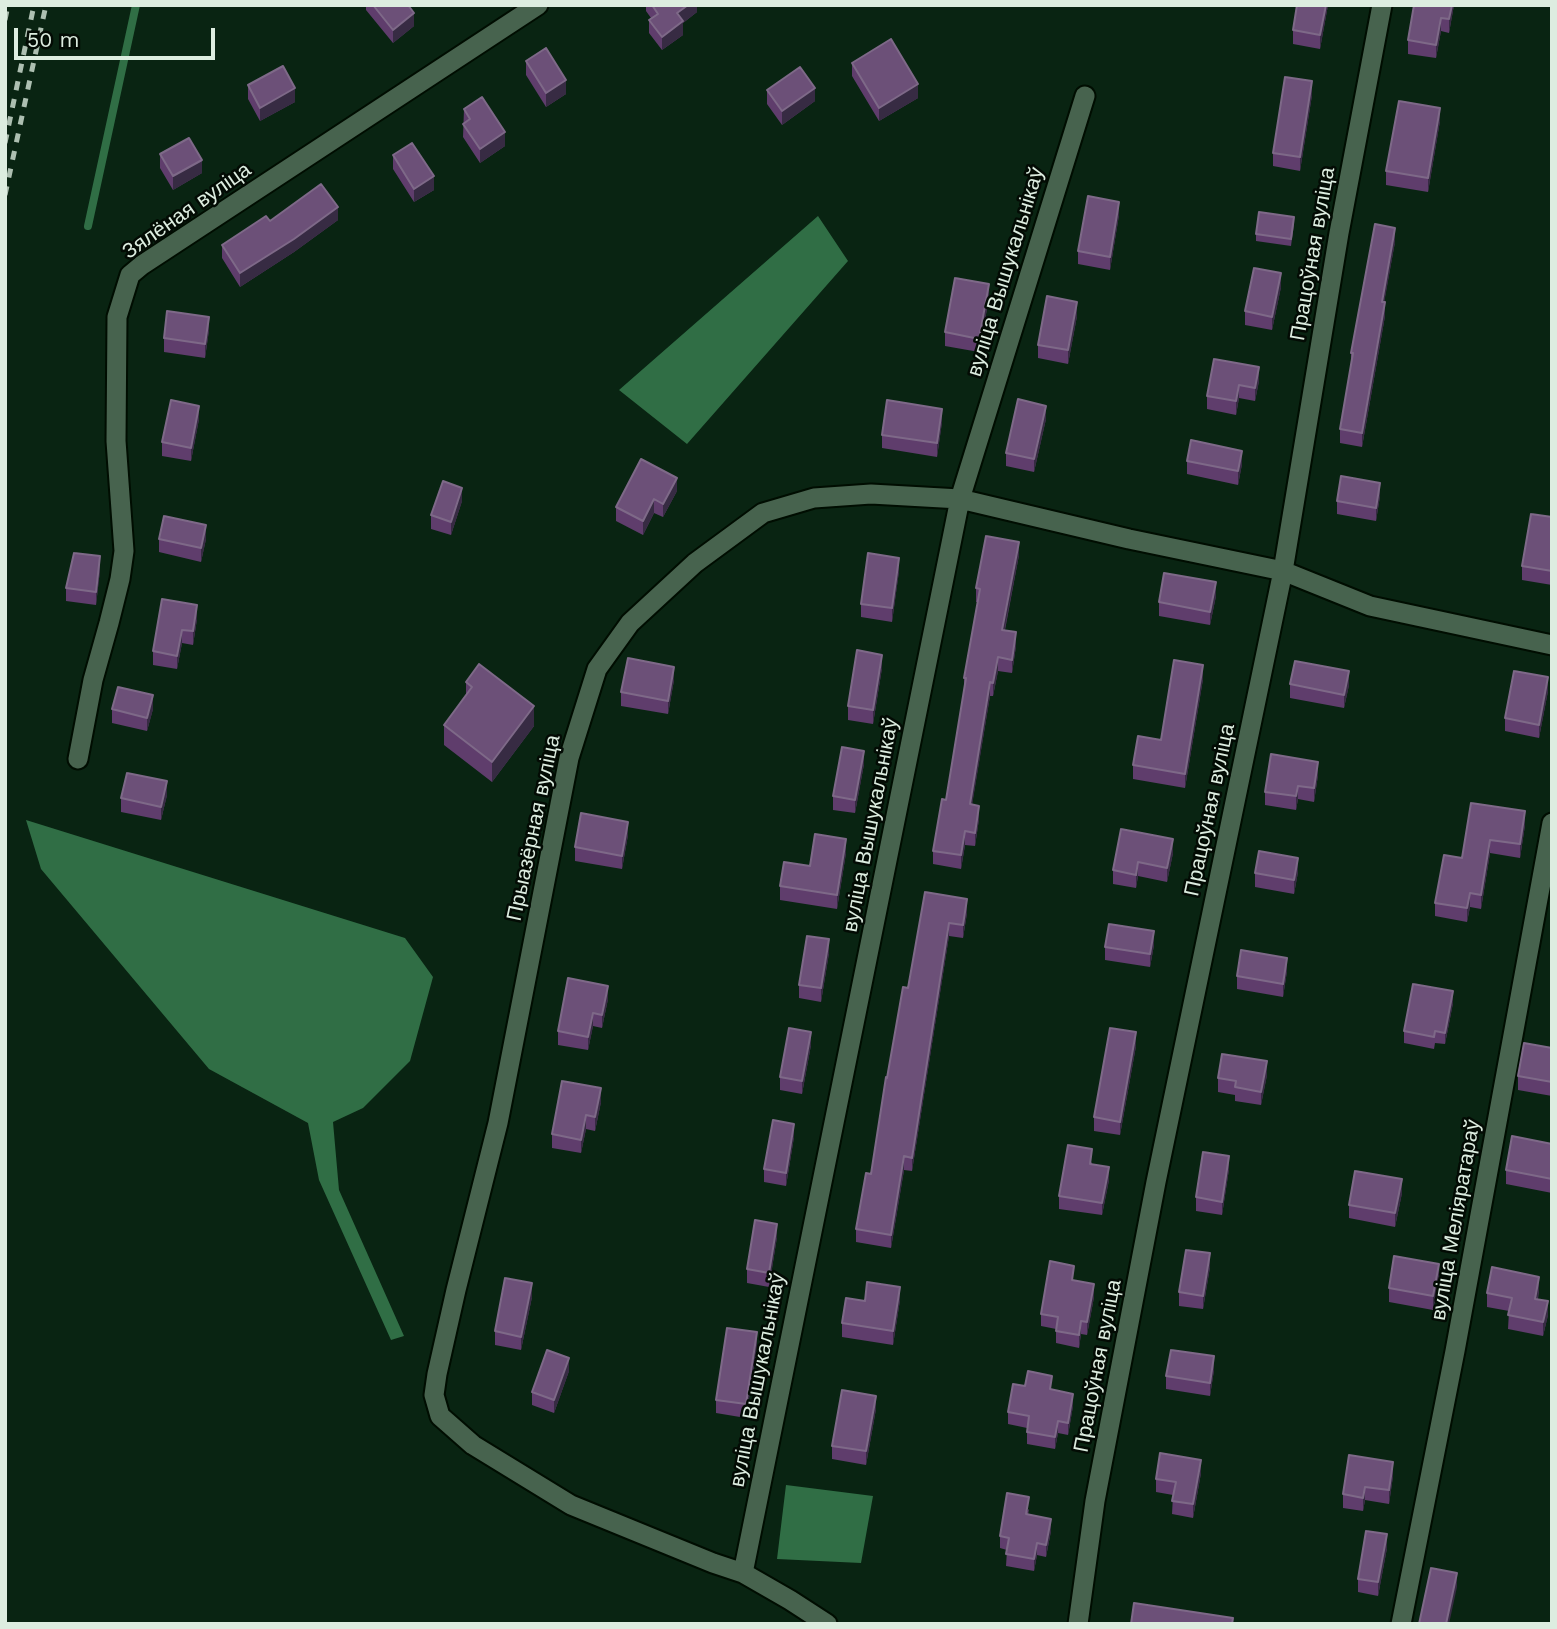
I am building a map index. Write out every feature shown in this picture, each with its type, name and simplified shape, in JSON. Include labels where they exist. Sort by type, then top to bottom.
[{"type":"street","name":"Зялёная вуліца","points":[[78,759],[93,680],[120,579],[124,551],[116,441],[117,317],[130,275],[153,257],[538,5]]},
{"type":"street","name":"Працоўная вуліца","points":[[1078,1624],[1096,1501],[1156,1182],[1283,571],[1339,233],[1382,5]]},
{"type":"street","name":"вуліца Вышукальнікаў","points":[[743,1573],[960,499],[1085,96]]},
{"type":"street","name":"Прыазёрная вуліца","points":[[743,1573],[571,1505],[473,1445],[440,1416],[434,1395],[498,1123],[569,758],[597,669],[630,622],[695,564],[763,513],[814,498],[871,494],[960,499],[1129,539],[1283,571],[1370,606],[1552,645]]},
{"type":"street","name":"вуліца Меліяратараў","points":[[1401,1624],[1552,824]]},
{"type":"street","points":[[743,1573],[827,1624]]},
{"type":"shaded area","points":[[818,216],[848,261],[687,444],[619,390]]},
{"type":"shaded area","points":[[26,820],[405,938],[433,977],[410,1061],[363,1108],[333,1122],[339,1190],[404,1336],[391,1340],[319,1180],[308,1123],[209,1069],[41,869]]},
{"type":"shaded area","points":[[786,1485],[873,1496],[861,1563],[777,1559]]},
{"type":"building","points":[[373,5],[408,5],[414,13],[393,30]]},
{"type":"building","points":[[652,5],[688,5],[677,13],[683,21],[662,37],[649,20],[658,14]]},
{"type":"building","points":[[1297,5],[1326,5],[1320,35],[1293,30]]},
{"type":"building","points":[[1414,5],[1452,5],[1449,19],[1441,18],[1436,45],[1408,40]]},
{"type":"building","points":[[891,39],[918,84],[879,108],[852,63]]},
{"type":"building","points":[[546,48],[566,80],[546,93],[526,61]]},
{"type":"building","points":[[283,66],[295,88],[260,108],[248,85]]},
{"type":"building","points":[[800,67],[815,88],[782,111],[767,90]]},
{"type":"building","points":[[1285,77],[1312,81],[1300,157],[1273,153]]},
{"type":"building","points":[[482,97],[505,132],[480,149],[463,124],[470,119],[464,109]]},
{"type":"building","points":[[1399,101],[1440,108],[1428,178],[1386,171]]},
{"type":"building","points":[[189,138],[202,160],[173,176],[160,154]]},
{"type":"building","points":[[412,143],[434,176],[414,189],[393,155]]},
{"type":"building","points":[[321,184],[338,207],[240,273],[222,245],[266,216],[270,221]]},
{"type":"building","points":[[1088,196],[1119,202],[1110,257],[1078,251]]},
{"type":"building","points":[[1259,212],[1294,217],[1291,239],[1256,234]]},
{"type":"building","points":[[1375,224],[1395,228],[1362,433],[1340,429]]},
{"type":"building","points":[[1254,268],[1281,273],[1272,317],[1245,311]]},
{"type":"building","points":[[955,278],[989,284],[979,339],[945,332]]},
{"type":"building","points":[[1047,296],[1077,302],[1068,350],[1038,345]]},
{"type":"building","points":[[167,311],[209,317],[205,344],[164,338]]},
{"type":"building","points":[[1214,359],[1259,367],[1255,388],[1239,385],[1236,401],[1207,396]]},
{"type":"building","points":[[1018,399],[1046,406],[1034,459],[1006,453]]},
{"type":"building","points":[[171,400],[199,406],[191,448],[162,442]]},
{"type":"building","points":[[887,400],[942,409],[937,443],[882,435]]},
{"type":"building","points":[[1191,440],[1242,451],[1238,471],[1187,461]]},
{"type":"building","points":[[641,459],[677,478],[663,504],[654,499],[643,521],[616,507]]},
{"type":"building","points":[[1341,476],[1380,483],[1376,508],[1337,501]]},
{"type":"building","points":[[443,481],[462,488],[451,522],[431,515]]},
{"type":"building","points":[[1531,514],[1552,517],[1552,571],[1522,566]]},
{"type":"building","points":[[164,516],[206,525],[201,548],[159,539]]},
{"type":"building","points":[[986,536],[1019,542],[1002,630],[1016,632],[1012,660],[998,657],[993,683],[990,682],[970,804],[979,806],[975,833],[965,831],[961,855],[933,851],[942,799],[946,800]]},
{"type":"building","points":[[74,553],[100,556],[96,592],[66,588]]},
{"type":"building","points":[[868,553],[899,558],[892,608],[861,604]]},
{"type":"building","points":[[1164,573],[1216,582],[1210,612],[1159,602]]},
{"type":"building","points":[[162,599],[197,605],[193,631],[182,630],[177,656],[153,651]]},
{"type":"building","points":[[857,650],[882,655],[873,710],[848,706]]},
{"type":"building","points":[[628,658],[674,667],[668,701],[621,692]]},
{"type":"building","points":[[1174,660],[1203,665],[1185,774],[1133,765],[1138,736],[1161,740]]},
{"type":"building","points":[[1295,661],[1349,671],[1344,695],[1290,684]]},
{"type":"building","points":[[479,664],[534,706],[492,762],[444,725],[472,687],[466,682]]},
{"type":"building","points":[[1514,671],[1548,677],[1539,725],[1505,718]]},
{"type":"building","points":[[118,687],[153,695],[147,718],[112,709]]},
{"type":"building","points":[[842,747],[864,751],[855,800],[833,796]]},
{"type":"building","points":[[1271,754],[1318,762],[1314,788],[1298,786],[1296,796],[1265,792]]},
{"type":"building","points":[[127,773],[167,781],[161,807],[121,798]]},
{"type":"building","points":[[1471,803],[1525,811],[1520,844],[1490,840],[1481,895],[1470,893],[1467,908],[1435,903],[1444,855],[1462,858]]},
{"type":"building","points":[[581,813],[628,822],[622,856],[575,847]]},
{"type":"building","points":[[1121,829],[1173,839],[1167,868],[1138,862],[1136,875],[1113,870]]},
{"type":"building","points":[[815,834],[846,839],[837,895],[780,886],[784,862],[810,866]]},
{"type":"building","points":[[1259,851],[1298,858],[1294,880],[1255,873]]},
{"type":"building","points":[[925,892],[967,899],[963,925],[949,923],[912,1158],[904,1156],[891,1235],[856,1229],[866,1173],[871,1174],[903,987],[908,988]]},
{"type":"building","points":[[1109,924],[1154,931],[1150,954],[1105,947]]},
{"type":"building","points":[[807,936],[829,939],[821,988],[799,985]]},
{"type":"building","points":[[1241,950],[1287,958],[1283,984],[1237,976]]},
{"type":"building","points":[[568,978],[608,986],[602,1015],[593,1013],[588,1037],[558,1031]]},
{"type":"building","points":[[1413,984],[1453,991],[1445,1033],[1435,1031],[1434,1037],[1404,1031]]},
{"type":"building","points":[[789,1028],[811,1032],[802,1081],[780,1077]]},
{"type":"building","points":[[1110,1028],[1136,1032],[1120,1122],[1094,1117]]},
{"type":"building","points":[[1524,1043],[1552,1048],[1552,1082],[1518,1076]]},
{"type":"building","points":[[1222,1054],[1267,1061],[1261,1092],[1235,1087],[1236,1081],[1218,1078]]},
{"type":"building","points":[[562,1081],[601,1088],[595,1117],[586,1115],[581,1140],[552,1134]]},
{"type":"building","points":[[773,1120],[794,1124],[786,1173],[764,1169]]},
{"type":"building","points":[[1512,1136],[1552,1144],[1552,1179],[1506,1170]]},
{"type":"building","points":[[1068,1145],[1092,1149],[1090,1164],[1109,1167],[1102,1203],[1059,1196]]},
{"type":"building","points":[[1203,1152],[1229,1156],[1222,1202],[1196,1197]]},
{"type":"building","points":[[1355,1171],[1402,1179],[1395,1213],[1349,1205]]},
{"type":"building","points":[[755,1220],[777,1224],[769,1273],[747,1269]]},
{"type":"building","points":[[1186,1250],[1210,1253],[1203,1296],[1179,1292]]},
{"type":"building","points":[[1394,1256],[1439,1264],[1433,1296],[1389,1288]]},
{"type":"building","points":[[1050,1261],[1074,1266],[1072,1280],[1094,1284],[1087,1322],[1081,1321],[1079,1335],[1056,1331],[1058,1317],[1041,1314]]},
{"type":"building","points":[[1492,1267],[1539,1277],[1535,1299],[1548,1301],[1543,1322],[1508,1315],[1512,1298],[1487,1293]]},
{"type":"building","points":[[505,1278],[532,1283],[521,1337],[495,1331]]},
{"type":"building","points":[[867,1282],[900,1287],[893,1331],[842,1323],[846,1298],[865,1301]]},
{"type":"building","points":[[727,1328],[757,1332],[746,1404],[716,1400]]},
{"type":"building","points":[[547,1350],[569,1358],[554,1400],[532,1392]]},
{"type":"building","points":[[1171,1350],[1214,1356],[1210,1383],[1166,1376]]},
{"type":"building","points":[[1028,1371],[1052,1376],[1050,1389],[1073,1394],[1068,1423],[1058,1421],[1055,1437],[1027,1432],[1029,1416],[1008,1412],[1013,1384],[1025,1386]]},
{"type":"building","points":[[842,1390],[876,1396],[866,1451],[832,1446]]},
{"type":"building","points":[[1160,1453],[1201,1460],[1193,1504],[1172,1501],[1176,1482],[1156,1479]]},
{"type":"building","points":[[1349,1455],[1393,1462],[1389,1490],[1365,1487],[1363,1498],[1343,1494]]},
{"type":"building","points":[[1007,1493],[1029,1497],[1026,1514],[1051,1519],[1046,1545],[1037,1543],[1034,1559],[1006,1554],[1009,1538],[1000,1536]]},
{"type":"building","points":[[1366,1531],[1387,1534],[1378,1582],[1358,1579]]},
{"type":"building","points":[[1431,1568],[1457,1573],[1446,1624],[1419,1624]]},
{"type":"building","points":[[1134,1603],[1233,1618],[1232,1624],[1131,1624]]},
{"type":"waterway","points":[[88,226],[136,5]]},
{"type":"railway","points":[[5,20],[8,5]]},
{"type":"railway","points":[[5,143],[34,5]]},
{"type":"railway","points":[[5,195],[46,5]]}]
